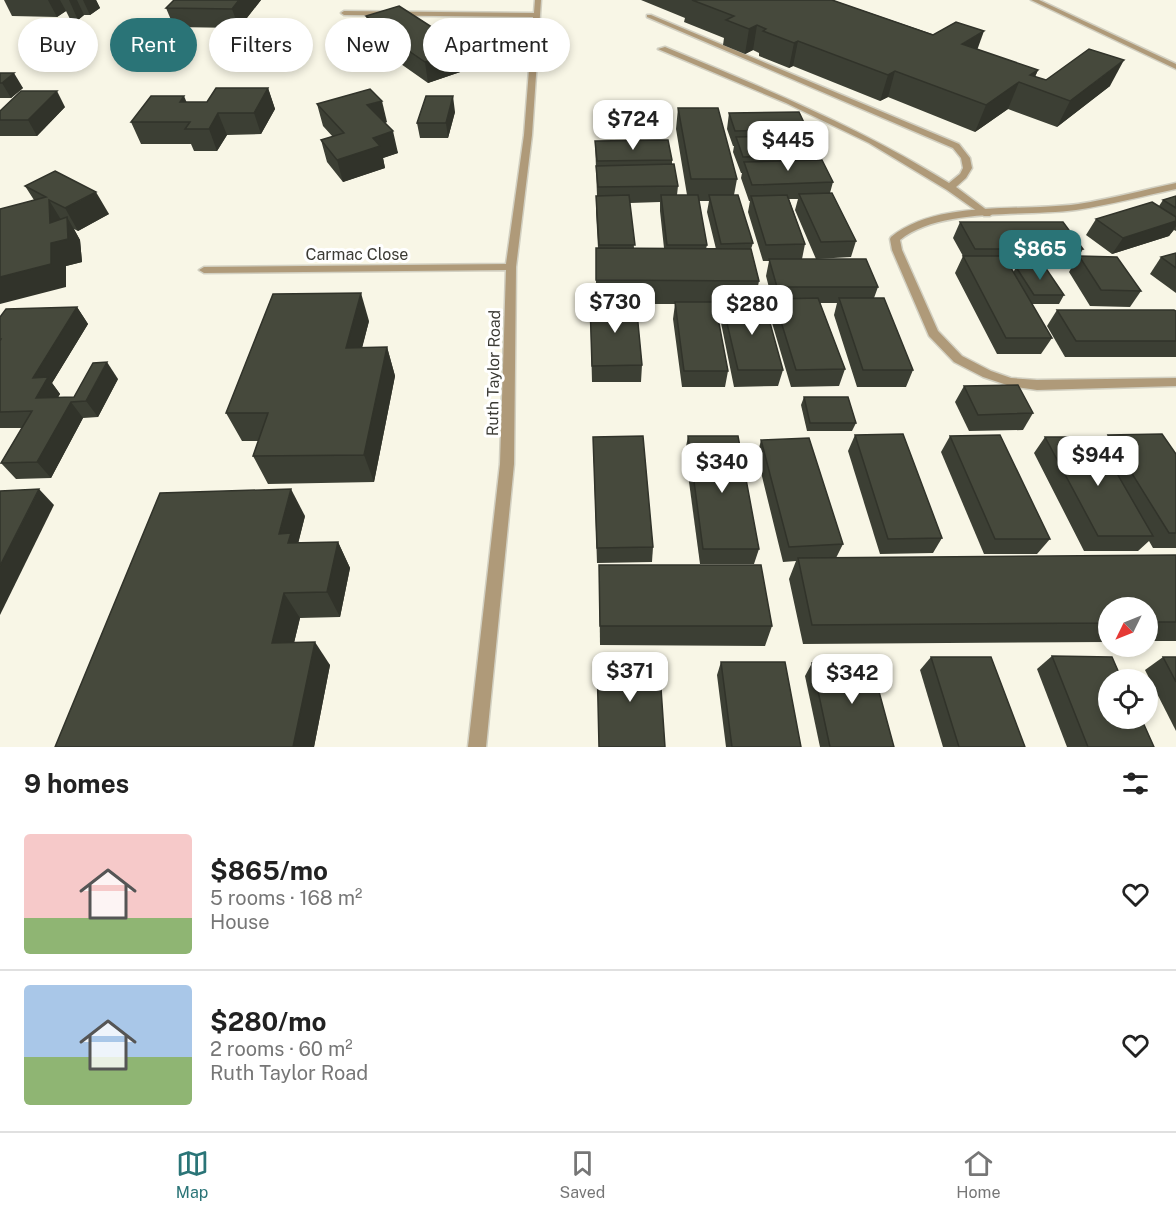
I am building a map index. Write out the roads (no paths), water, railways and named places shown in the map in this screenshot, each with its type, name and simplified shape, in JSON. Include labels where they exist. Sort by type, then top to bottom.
[{"type":"street","name":"Ruth Taylor Road","points":[[477,747],[507,464],[511,267],[528,135],[538,0]]},
{"type":"street","points":[[1034,0],[1176,67]]},
{"type":"street","points":[[344,13],[537,15]]},
{"type":"street","points":[[649,16],[956,146],[966,158],[968,170],[962,179],[951,186]]},
{"type":"street","points":[[662,49],[771,94],[859,136],[951,186],[987,214]]},
{"type":"street","points":[[1176,186],[1079,207],[938,218],[901,230],[894,239],[933,333],[958,359],[987,374],[1010,382],[1037,385],[1176,382]]},
{"type":"street","name":"Carmac Close","points":[[204,270],[511,267]]}]
